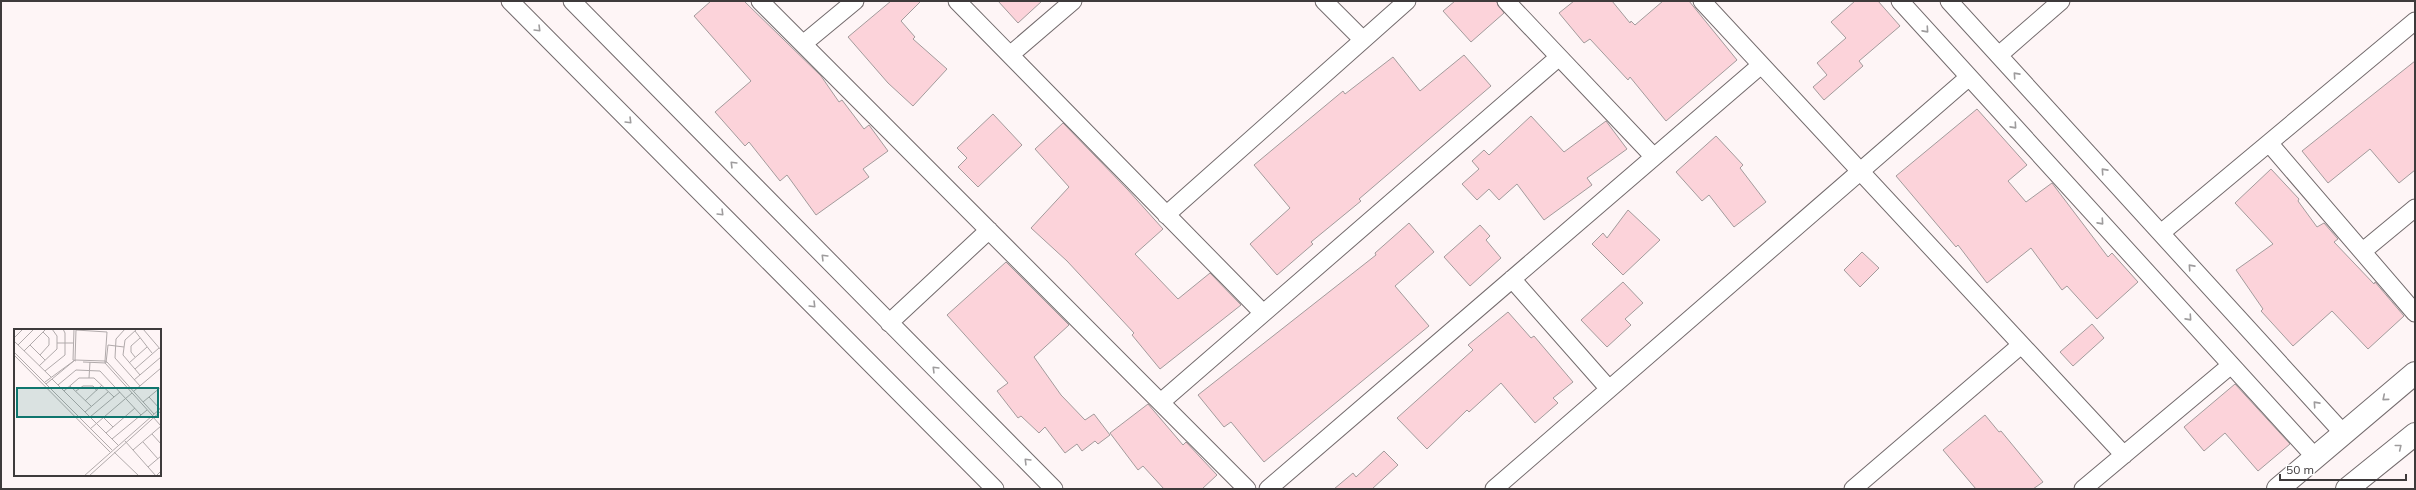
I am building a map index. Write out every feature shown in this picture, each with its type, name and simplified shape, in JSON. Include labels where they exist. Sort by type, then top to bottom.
[{"type":"street","points":[[510,1],[995,489]]},
{"type":"street","points":[[572,1],[889,324],[1054,489]]},
{"type":"street","points":[[760,1],[1247,489]]},
{"type":"street","points":[[803,44],[855,1]]},
{"type":"street","points":[[957,1],[1263,313]]},
{"type":"street","points":[[1010,55],[1073,1]]},
{"type":"street","points":[[1324,1],[1363,40]]},
{"type":"street","points":[[1166,214],[1407,1]]},
{"type":"street","points":[[1506,1],[1654,157]]},
{"type":"street","points":[[1702,1],[2124,455]]},
{"type":"street","points":[[1900,1],[2315,457]]},
{"type":"street","points":[[1949,1],[2343,433]]},
{"type":"street","points":[[1998,55],[2061,1]]},
{"type":"street","points":[[2161,234],[2415,21]]},
{"type":"street","points":[[1161,402],[1559,57]]},
{"type":"street","points":[[1268,489],[1761,65]]},
{"type":"street","points":[[1494,489],[1969,77]]},
{"type":"street","points":[[2269,143],[2415,313]]},
{"type":"street","points":[[2363,251],[2415,208]]},
{"type":"street","points":[[889,324],[989,230]]},
{"type":"street","points":[[1512,279],[1609,389]]},
{"type":"street","points":[[1853,489],[2021,345]]},
{"type":"street","points":[[2083,489],[2231,365]]},
{"type":"street","points":[[2278,489],[2415,373]]},
{"type":"street","points":[[2347,489],[2415,434]]},
{"type":"building","points":[[711,1],[744,1],[821,76],[839,102],[842,100],[864,129],[869,125],[888,151],[863,169],[869,177],[816,215],[787,175],[780,181],[749,142],[745,146],[715,112],[751,81],[694,16]]},
{"type":"building","points":[[891,1],[921,1],[901,21],[915,37],[913,39],[947,69],[913,106],[888,83],[848,37]]},
{"type":"building","points":[[998,1],[1042,1],[1018,23]]},
{"type":"building","points":[[1455,1],[1496,1],[1504,13],[1471,42],[1443,11]]},
{"type":"building","points":[[1574,1],[1612,1],[1630,23],[1631,21],[1635,25],[1663,1],[1689,1],[1737,60],[1666,121],[1630,77],[1628,80],[1590,39],[1584,43],[1559,13]]},
{"type":"building","points":[[1855,1],[1878,1],[1900,26],[1859,61],[1863,66],[1824,100],[1813,87],[1827,75],[1817,63],[1846,38],[1831,22]]},
{"type":"building","points":[[1464,55],[1491,86],[1359,199],[1361,201],[1311,242],[1313,244],[1277,275],[1250,244],[1290,208],[1254,165],[1343,91],[1345,94],[1393,57],[1420,91]]},
{"type":"building","points":[[2415,61],[2415,170],[2399,183],[2370,149],[2328,183],[2302,151]]},
{"type":"building","points":[[1977,109],[2027,165],[2008,181],[2026,202],[2052,183],[2108,257],[2112,253],[2138,282],[2097,319],[2067,286],[2062,290],[2031,248],[1987,283],[1958,245],[1956,247],[1896,176]]},
{"type":"building","points":[[993,114],[1022,145],[978,187],[958,167],[967,158],[957,148]]},
{"type":"building","points":[[1531,116],[1564,152],[1606,121],[1627,149],[1587,178],[1592,185],[1544,220],[1517,184],[1499,200],[1489,189],[1477,200],[1462,184],[1479,169],[1472,161],[1484,150],[1489,155]]},
{"type":"building","points":[[1063,123],[1128,190],[1163,229],[1135,254],[1178,299],[1210,273],[1241,305],[1160,369],[1132,335],[1134,333],[1067,261],[1031,228],[1069,187],[1035,149]]},
{"type":"building","points":[[1716,136],[1743,165],[1740,168],[1766,202],[1734,227],[1709,195],[1702,201],[1676,172]]},
{"type":"building","points":[[2271,169],[2299,199],[2298,201],[2317,227],[2324,223],[2338,239],[2334,242],[2374,284],[2375,282],[2404,316],[2368,349],[2332,311],[2293,346],[2261,311],[2263,309],[2236,270],[2273,244],[2235,203]]},
{"type":"building","points":[[1628,210],[1660,240],[1623,275],[1592,244],[1603,233],[1607,238]]},
{"type":"building","points":[[1409,223],[1434,252],[1395,286],[1429,326],[1264,462],[1231,422],[1224,427],[1198,395],[1376,255],[1375,253]]},
{"type":"building","points":[[1480,225],[1490,236],[1486,240],[1501,258],[1470,286],[1444,257]]},
{"type":"building","points":[[1862,252],[1879,268],[1860,287],[1844,270]]},
{"type":"building","points":[[1006,262],[1069,325],[1034,357],[1061,395],[1085,420],[1094,414],[1110,435],[1098,444],[1095,441],[1082,451],[1077,444],[1065,453],[1045,427],[1039,433],[1021,416],[1018,418],[997,391],[1008,383],[947,315]]},
{"type":"building","points":[[1623,282],[1643,303],[1625,319],[1631,325],[1607,347],[1581,320]]},
{"type":"building","points":[[1508,312],[1531,338],[1534,336],[1573,382],[1553,398],[1558,403],[1535,423],[1501,383],[1469,412],[1467,410],[1427,449],[1397,418],[1473,350],[1468,345]]},
{"type":"building","points":[[2092,324],[2104,338],[2073,366],[2060,352]]},
{"type":"building","points":[[2235,384],[2290,444],[2258,471],[2225,433],[2204,451],[2184,427]]},
{"type":"building","points":[[1148,404],[1183,445],[1186,442],[1217,475],[1202,489],[1164,489],[1143,466],[1138,470],[1110,433]]},
{"type":"building","points":[[1985,415],[1999,432],[2001,431],[2043,482],[2033,489],[1976,489],[1943,450]]},
{"type":"building","points":[[1384,451],[1398,465],[1372,489],[1334,489],[1353,473],[1356,477]]}]
